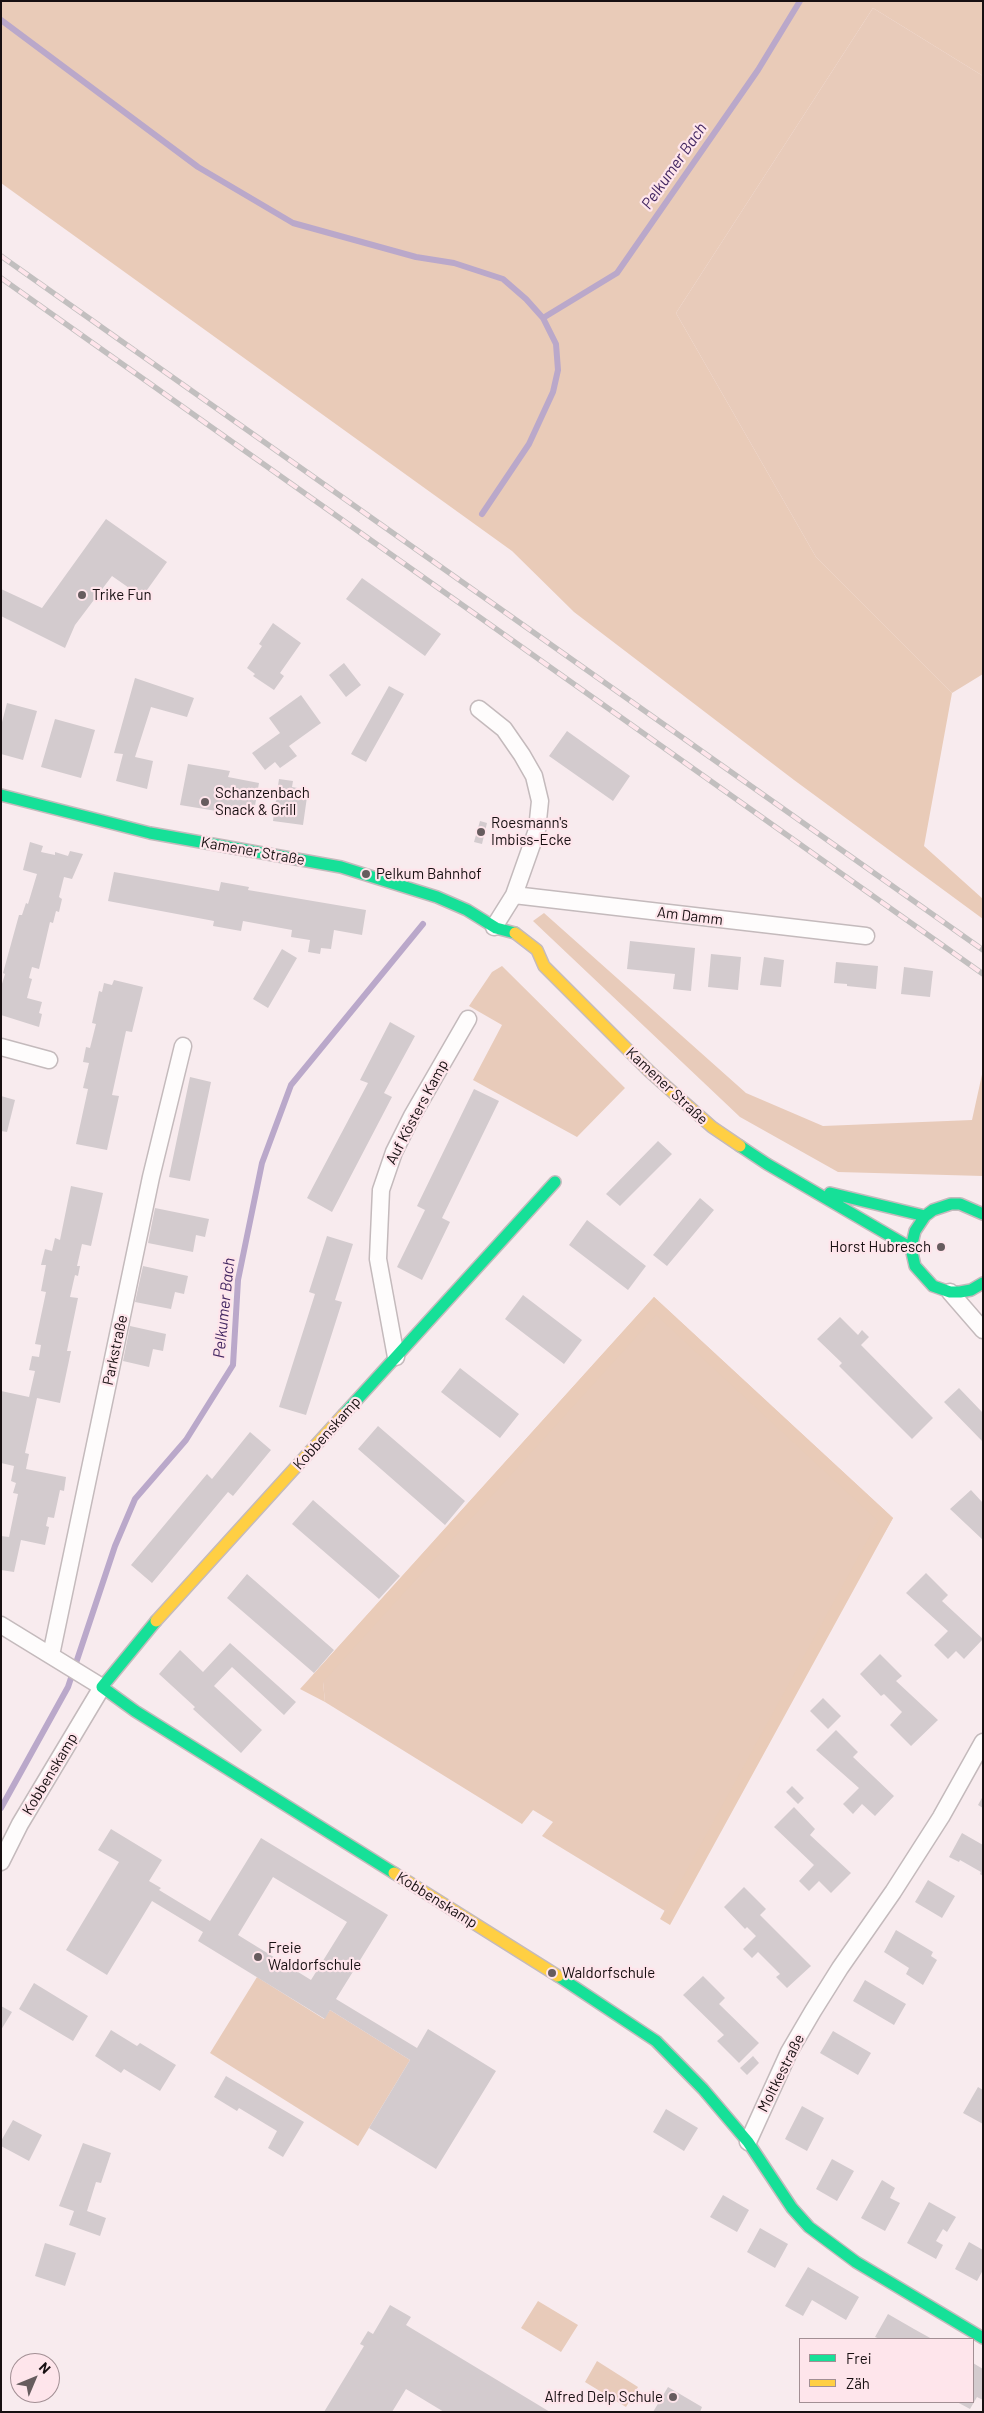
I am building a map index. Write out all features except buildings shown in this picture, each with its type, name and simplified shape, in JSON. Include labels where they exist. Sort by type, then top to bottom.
[{"type":"street","points":[[479,709],[504,729],[522,755],[534,776],[540,801],[537,830],[514,896],[495,928]]},
{"type":"street","name":"Kamener Straße","points":[[1,795],[126,828],[341,867],[445,900],[472,913],[495,928],[514,932],[537,950],[544,966],[650,1072],[712,1128],[805,1187],[911,1248]]},
{"type":"street","name":"Am Damm","points":[[514,896],[866,936]]},
{"type":"street","name":"Kamener Straße","points":[[495,928],[505,944]]},
{"type":"street","points":[[527,962],[544,966]]},
{"type":"street","name":"Auf Kösters Kamp","points":[[396,1357],[378,1259],[381,1190],[394,1152],[412,1116],[468,1019]]},
{"type":"street","name":"Parkstraße","points":[[56,1659],[151,1177],[183,1046]]},
{"type":"street","points":[[1,1047],[50,1060]]},
{"type":"street","name":"Kobbenskamp","points":[[1,1862],[20,1824],[102,1688],[132,1650],[167,1609],[555,1182]]},
{"type":"street","name":"Kamener Straße","points":[[805,1187],[925,1216]]},
{"type":"street","points":[[981,1211],[960,1204],[942,1206],[925,1216],[915,1230],[911,1248],[915,1266],[926,1281],[941,1290],[950,1292],[971,1290],[983,1282]]},
{"type":"street","points":[[950,1292],[983,1330]]},
{"type":"street","points":[[1,1624],[102,1688]]},
{"type":"street","name":"Kobbenskamp","points":[[102,1688],[151,1721],[630,2022],[678,2062],[748,2142]]},
{"type":"street","name":"Moltkestraße","points":[[748,2142],[772,2087],[798,2036],[840,1968],[893,1892],[941,1817],[983,1742]]},
{"type":"street","points":[[748,2142],[792,2208],[823,2238],[856,2262],[983,2338]]},
{"type":"shaded area","points":[[1,1],[983,1],[983,76],[873,8],[676,313],[816,557],[952,693],[924,846],[983,899],[983,919],[794,780],[574,612],[512,551],[1,183]]},
{"type":"shaded area","points":[[873,8],[983,76],[983,674],[952,693],[816,557],[676,313]]},
{"type":"shaded area","points":[[544,913],[746,1093],[823,1126],[972,1120],[983,1070],[983,1176],[838,1172],[740,1117],[533,921]]},
{"type":"shaded area","points":[[502,966],[625,1088],[577,1137],[473,1080],[502,1025],[469,1006],[492,972]]},
{"type":"shaded area","points":[[654,1297],[893,1518],[665,1911],[542,1836],[553,1822],[533,1810],[522,1824],[325,1702],[323,1682],[313,1675]]},
{"type":"shaded area","points":[[654,1297],[893,1518],[670,1925],[660,1919],[878,1521],[656,1315],[323,1682],[325,1702],[300,1689]]},
{"type":"shaded area","points":[[257,1977],[324,2019],[330,2010],[410,2060],[358,2146],[210,2053]]},
{"type":"shaded area","points":[[538,2301],[578,2325],[561,2352],[521,2328]]},
{"type":"shaded area","points":[[597,2361],[638,2387],[626,2407],[585,2382]]},
{"type":"waterway","name":"Pelkumer Bach","points":[[543,318],[617,273],[758,70],[800,1]]},
{"type":"waterway","points":[[1,20],[198,167],[293,223],[416,257],[454,263],[503,279],[526,299],[543,318],[556,344],[558,370],[553,392],[529,444],[482,514]]},
{"type":"waterway","name":"Pelkumer Bach","points":[[1,1808],[68,1687],[115,1546],[135,1499],[186,1440],[233,1365],[238,1280],[262,1163],[291,1085],[423,924]]},
{"type":"railway","points":[[1,256],[983,950]]},
{"type":"railway","points":[[1,278],[983,974]]},
{"type":"traffic: fast","points":[[1,795],[150,833],[341,867],[437,897],[467,910],[496,928],[515,933]]},
{"type":"traffic: fast","points":[[740,1146],[767,1164],[911,1248]]},
{"type":"traffic: fast","points":[[344,1414],[555,1182]]},
{"type":"traffic: fast","points":[[830,1193],[925,1216]]},
{"type":"traffic: fast","points":[[983,1214],[960,1204],[951,1204],[933,1210],[925,1216],[915,1231],[911,1248],[915,1266],[933,1286],[950,1292],[960,1292],[971,1290],[983,1283]]},
{"type":"traffic: fast","points":[[156,1621],[102,1687],[135,1711],[394,1873]]},
{"type":"traffic: fast","points":[[558,1976],[656,2041],[703,2089],[748,2142],[792,2208],[809,2227],[856,2262],[983,2338]]},
{"type":"traffic: slow","points":[[515,933],[537,950],[544,966],[650,1072],[712,1127],[740,1146]]},
{"type":"traffic: slow","points":[[156,1621],[344,1414]]},
{"type":"traffic: slow","points":[[394,1873],[558,1976]]},
{"type":"place","name":"Trike Fun","points":[[82,595]]},
{"type":"place","name":"Schanzenbach Snack & Grill","points":[[205,802]]},
{"type":"place","name":"Roesmann's Imbiss-Ecke","points":[[481,832]]},
{"type":"place","name":"Pelkum Bahnhof","points":[[366,874]]},
{"type":"place","name":"Horst Hubresch","points":[[941,1247]]},
{"type":"place","name":"Freie Waldorfschule","points":[[258,1957]]},
{"type":"place","name":"Waldorfschule","points":[[552,1973]]},
{"type":"place","name":"Alfred Delp Schule","points":[[673,2397]]}]
